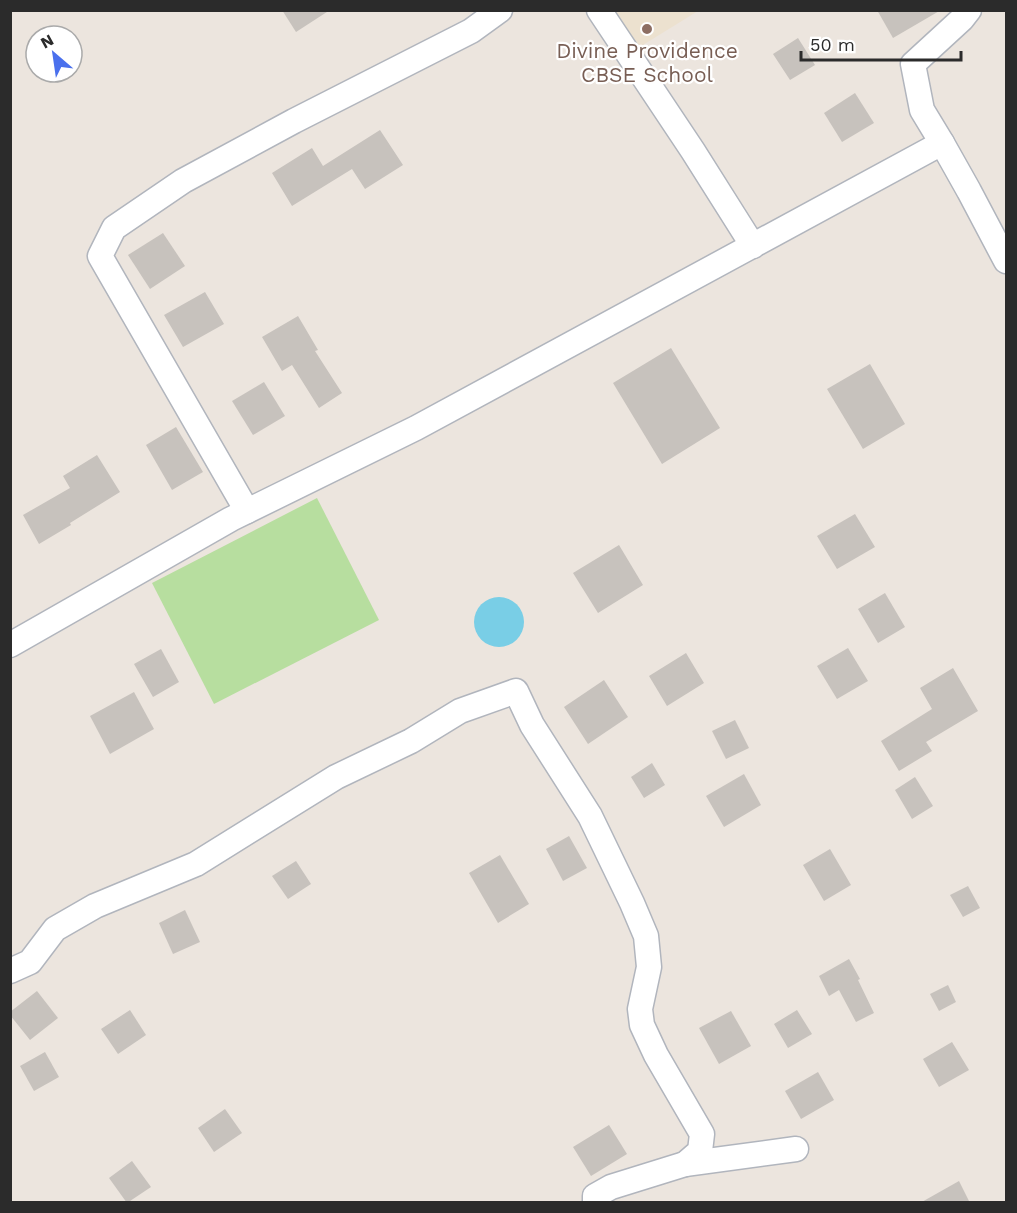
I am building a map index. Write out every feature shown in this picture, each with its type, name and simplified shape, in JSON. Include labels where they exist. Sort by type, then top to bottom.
[{"type":"street","points":[[247,511],[100,256],[114,228],[183,181],[471,30],[501,10]]},
{"type":"street","points":[[599,10],[753,246]]},
{"type":"street","points":[[969,10],[913,64],[922,110],[1006,261]]},
{"type":"street","points":[[10,645],[247,511],[416,428],[942,143]]},
{"type":"street","points":[[10,971],[30,962],[55,929],[95,906],[196,864],[336,777],[411,741],[460,711],[516,691],[532,725],[590,816],[646,936],[649,967],[640,1009],[642,1025],[656,1055],[702,1134],[700,1151],[685,1164]]},
{"type":"street","points":[[595,1203],[595,1196],[611,1187],[685,1164],[796,1149]]},
{"type":"shaded area","name":"Divine Providence CBSE School","points":[[615,11],[698,11],[638,48]]},
{"type":"green space","points":[[317,498],[379,620],[214,704],[152,583]]},
{"type":"water","points":[[499,597],[508,599],[519,608],[524,622],[522,631],[513,642],[499,647],[490,645],[479,636],[474,622],[476,613],[485,602]]},
{"type":"building","points":[[282,10],[330,10],[296,32]]},
{"type":"building","points":[[877,10],[941,10],[893,38]]},
{"type":"building","points":[[798,38],[815,65],[790,80],[773,54]]},
{"type":"building","points":[[855,93],[874,123],[842,142],[824,113]]},
{"type":"building","points":[[380,130],[403,165],[365,189],[352,169],[292,206],[272,173],[312,148],[323,166]]},
{"type":"building","points":[[163,233],[185,266],[150,289],[128,255]]},
{"type":"building","points":[[205,292],[224,324],[183,347],[164,315]]},
{"type":"building","points":[[298,316],[318,350],[315,351],[342,393],[319,408],[292,365],[282,371],[262,337]]},
{"type":"building","points":[[671,348],[720,428],[662,464],[613,383]]},
{"type":"building","points":[[870,364],[905,424],[863,449],[827,389]]},
{"type":"building","points":[[264,382],[285,416],[253,435],[232,401]]},
{"type":"building","points":[[176,427],[203,472],[172,490],[146,445]]},
{"type":"building","points":[[97,455],[120,492],[39,544],[23,515],[70,488],[63,476]]},
{"type":"building","points":[[855,514],[875,547],[837,569],[817,536]]},
{"type":"building","points":[[619,545],[643,585],[598,613],[573,573]]},
{"type":"building","points":[[885,593],[905,627],[878,643],[858,609]]},
{"type":"building","points":[[848,648],[868,681],[837,699],[817,666]]},
{"type":"building","points":[[161,649],[179,682],[153,697],[134,664]]},
{"type":"building","points":[[686,653],[704,683],[667,706],[649,676]]},
{"type":"building","points":[[953,668],[978,711],[926,742],[932,751],[899,771],[881,741],[932,709],[920,688]]},
{"type":"building","points":[[604,680],[628,717],[588,744],[564,707]]},
{"type":"building","points":[[134,692],[154,729],[110,754],[90,716]]},
{"type":"building","points":[[735,720],[749,748],[726,759],[712,731]]},
{"type":"building","points":[[652,763],[665,785],[644,798],[631,777]]},
{"type":"building","points":[[744,774],[761,805],[724,827],[706,796]]},
{"type":"building","points":[[915,777],[933,806],[912,819],[895,790]]},
{"type":"building","points":[[569,836],[587,868],[563,881],[546,849]]},
{"type":"building","points":[[830,849],[851,885],[824,901],[803,865]]},
{"type":"building","points":[[500,855],[529,904],[498,923],[469,873]]},
{"type":"building","points":[[296,861],[311,884],[288,899],[272,876]]},
{"type":"building","points":[[968,886],[980,908],[963,917],[950,895]]},
{"type":"building","points":[[185,910],[200,942],[173,954],[159,923]]},
{"type":"building","points":[[849,959],[874,1013],[856,1022],[839,990],[829,996],[819,976]]},
{"type":"building","points":[[948,985],[956,1002],[939,1011],[930,994]]},
{"type":"building","points":[[37,991],[58,1018],[30,1040],[10,1012]]},
{"type":"building","points":[[130,1010],[146,1035],[118,1054],[101,1029]]},
{"type":"building","points":[[797,1010],[812,1034],[788,1048],[774,1024]]},
{"type":"building","points":[[731,1011],[751,1046],[719,1064],[699,1028]]},
{"type":"building","points":[[952,1042],[969,1070],[939,1087],[923,1059]]},
{"type":"building","points":[[45,1052],[59,1077],[34,1091],[20,1066]]},
{"type":"building","points":[[818,1072],[834,1100],[801,1119],[785,1091]]},
{"type":"building","points":[[225,1109],[242,1133],[214,1152],[198,1128]]},
{"type":"building","points":[[609,1125],[627,1154],[591,1176],[573,1147]]},
{"type":"building","points":[[132,1161],[151,1187],[127,1203],[109,1178]]},
{"type":"building","points":[[959,1181],[970,1203],[920,1203]]},
{"type":"place","name":"Divine Providence CBSE School","points":[[647,29]]}]
